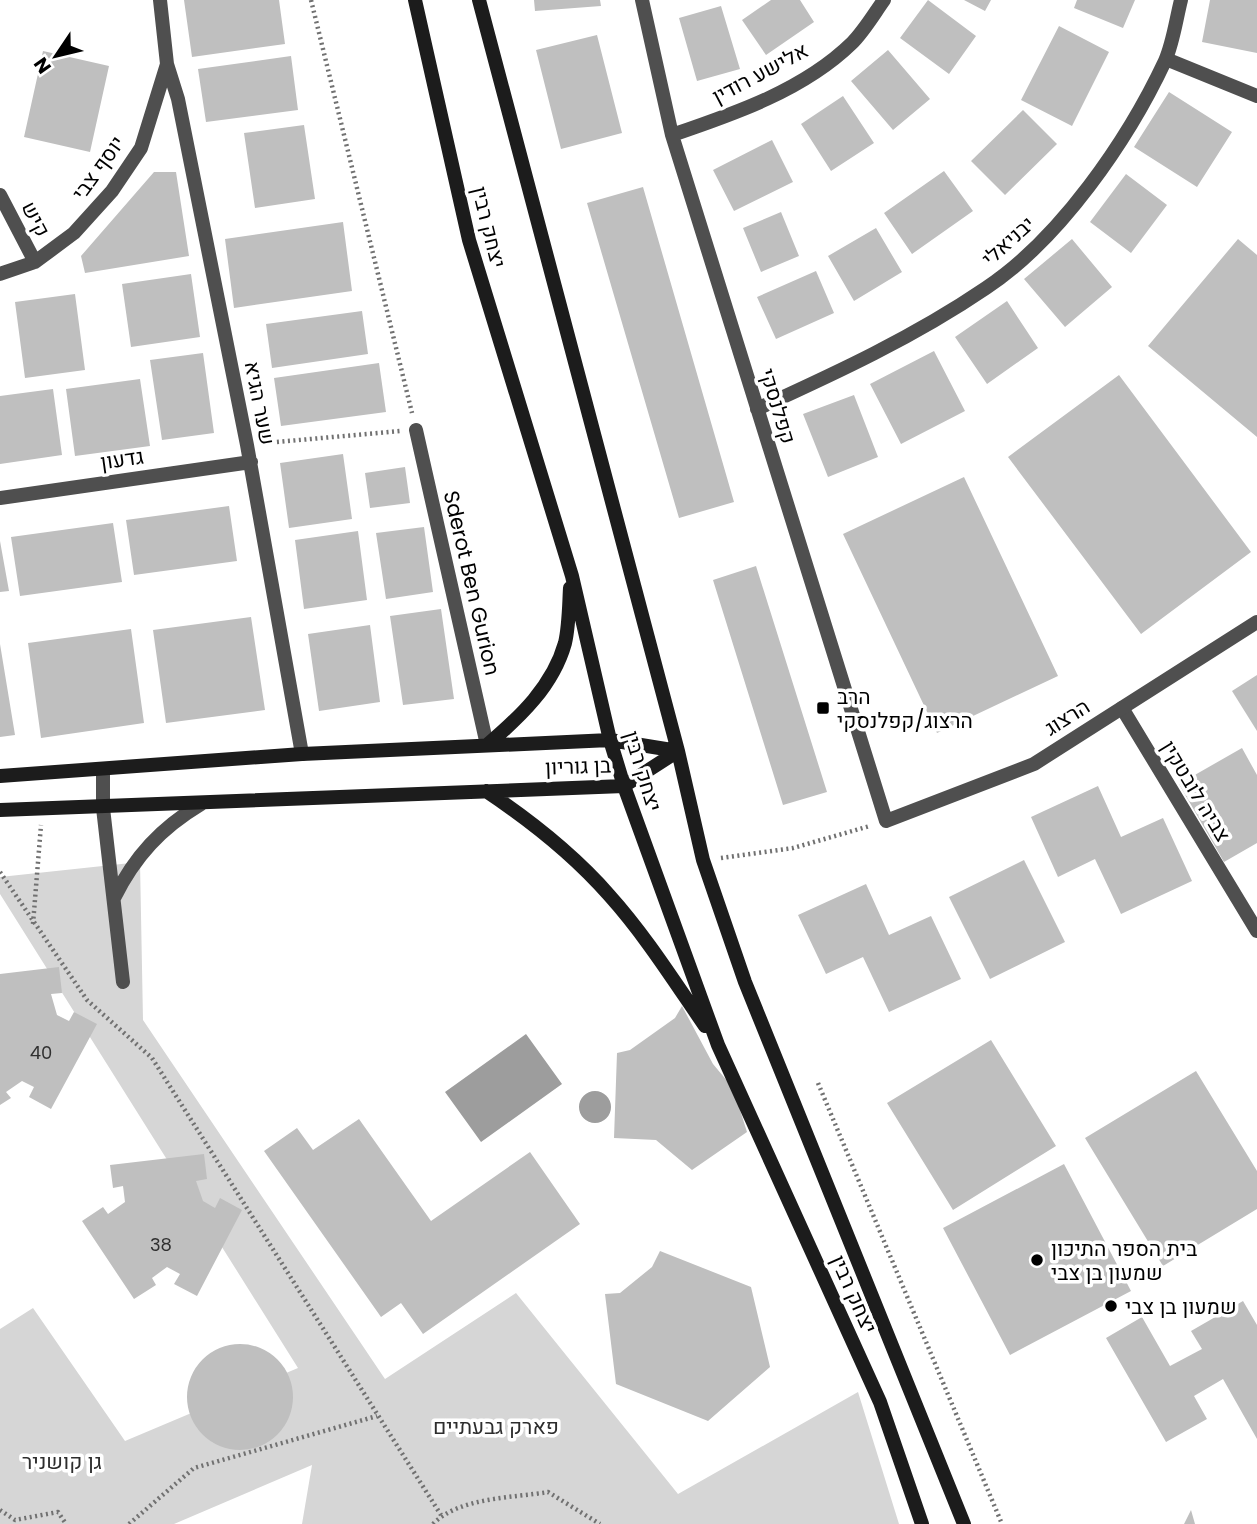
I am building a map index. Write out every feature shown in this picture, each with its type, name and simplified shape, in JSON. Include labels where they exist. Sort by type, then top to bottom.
[{"type":"main road","name":"יצחק רבין","points":[[415,0],[469,240],[572,576],[610,740],[624,786],[718,1045],[880,1402],[922,1524]]},
{"type":"main road","name":"יצחק רבין","points":[[479,0],[678,751],[703,860],[745,982],[964,1524]]},
{"type":"main road","points":[[487,745],[523,714],[553,673],[565,642],[572,576]]},
{"type":"main road","name":"בן גוריון","points":[[0,776],[302,754],[610,740],[678,751]]},
{"type":"main road","name":"בן גוריון","points":[[0,810],[624,786],[678,751]]},
{"type":"main road","points":[[486,791],[538,827],[609,894],[651,947],[718,1045]]},
{"type":"street","name":"יוסף צבי","points":[[0,274],[36,262],[74,233],[112,191],[141,148],[167,64],[160,0]]},
{"type":"street","name":"קפלנסקי","points":[[642,0],[672,135],[887,821]]},
{"type":"street","name":"אלישע רודין","points":[[672,135],[737,113],[804,79],[852,43],[884,0]]},
{"type":"street","name":"יבניאלי","points":[[757,409],[876,354],[988,287],[1048,234],[1108,163],[1166,59],[1181,0]]},
{"type":"street","points":[[1166,59],[1257,96]]},
{"type":"street","name":"שער הגיא","points":[[167,64],[178,99],[251,462],[302,754]]},
{"type":"street","name":"קיש","points":[[0,195],[36,262]]},
{"type":"street","name":"Sderot Ben Gurion","points":[[416,430],[487,745]]},
{"type":"street","name":"גדעון","points":[[0,498],[251,462]]},
{"type":"street","name":"הרצוג","points":[[887,821],[1034,764],[1257,622]]},
{"type":"street","name":"צביה לובטקין","points":[[1122,708],[1257,931]]},
{"type":"street","points":[[103,769],[103,808],[122,982]]},
{"type":"street","points":[[114,899],[137,857],[151,842],[201,804]]},
{"type":"path","points":[[247,445],[416,430],[311,0]]},
{"type":"path","points":[[33,924],[42,807]]},
{"type":"path","points":[[703,860],[793,848],[887,821]]},
{"type":"path","points":[[0,872],[87,1000],[152,1058],[441,1515]]},
{"type":"path","points":[[818,1083],[1002,1524]]},
{"type":"path","points":[[130,1524],[194,1468],[377,1416]]},
{"type":"path","points":[[433,1524],[441,1515],[472,1504],[548,1492],[600,1524]]},
{"type":"path","points":[[0,1510],[15,1520],[58,1512],[66,1524]]},
{"type":"green space","name":"פארק גבעתיים","points":[[140,862],[143,1020],[385,1379],[516,1293],[678,1494],[858,1392],[899,1524],[302,1524],[312,1465],[174,1524],[0,1524],[0,1329],[33,1308],[125,1441],[298,1368],[0,894],[0,877]]},
{"type":"shaded area","points":[[526,1034],[562,1084],[481,1142],[445,1092]]},
{"type":"shaded area","points":[[595,1091],[607,1095],[611,1107],[607,1119],[595,1123],[583,1119],[579,1107],[583,1095]]},
{"type":"building","points":[[184,0],[279,0],[285,44],[192,57]]},
{"type":"building","points":[[534,0],[600,0],[601,6],[535,11]]},
{"type":"building","points":[[771,0],[800,0],[814,22],[766,55],[742,20]]},
{"type":"building","points":[[928,0],[976,36],[949,74],[900,38]]},
{"type":"building","points":[[964,0],[991,0],[985,11]]},
{"type":"building","points":[[1077,0],[1135,0],[1123,28],[1074,8]]},
{"type":"building","points":[[1210,0],[1257,0],[1257,53],[1202,42]]},
{"type":"building","points":[[721,6],[740,69],[697,81],[679,18]]},
{"type":"building","points":[[1059,26],[1109,52],[1072,126],[1021,100]]},
{"type":"building","points":[[597,35],[622,133],[561,149],[536,50]]},
{"type":"building","points":[[888,50],[930,99],[893,130],[851,81]]},
{"type":"building","points":[[43,51],[109,66],[90,152],[24,137]]},
{"type":"building","points":[[291,56],[298,110],[206,122],[198,69]]},
{"type":"building","points":[[1169,92],[1232,132],[1197,187],[1134,147]]},
{"type":"building","points":[[843,96],[874,143],[831,171],[801,124]]},
{"type":"building","points":[[1023,110],[1057,144],[1005,195],[971,161]]},
{"type":"building","points":[[304,125],[315,199],[255,208],[244,133]]},
{"type":"building","points":[[772,140],[793,182],[734,211],[713,170]]},
{"type":"building","points":[[944,171],[973,211],[912,254],[884,213]]},
{"type":"building","points":[[154,172],[176,172],[189,256],[85,273],[81,256]]},
{"type":"building","points":[[1126,174],[1167,205],[1131,253],[1090,222]]},
{"type":"building","points":[[643,187],[734,502],[679,518],[587,203]]},
{"type":"building","points":[[781,212],[799,256],[761,272],[743,228]]},
{"type":"building","points":[[343,222],[352,291],[234,308],[225,239]]},
{"type":"building","points":[[876,228],[902,272],[854,301],[828,256]]},
{"type":"building","points":[[1072,239],[1112,287],[1065,327],[1024,279]]},
{"type":"building","points":[[1238,239],[1257,255],[1257,437],[1148,346]]},
{"type":"building","points":[[816,271],[834,313],[776,339],[757,297]]},
{"type":"building","points":[[191,274],[200,337],[131,347],[122,284]]},
{"type":"building","points":[[75,294],[85,370],[25,378],[15,302]]},
{"type":"building","points":[[1007,301],[1038,348],[987,384],[955,337]]},
{"type":"building","points":[[362,311],[368,354],[272,368],[266,324]]},
{"type":"building","points":[[934,351],[965,411],[901,444],[870,384]]},
{"type":"building","points":[[203,353],[214,433],[162,440],[150,360]]},
{"type":"building","points":[[379,363],[386,412],[281,426],[274,378]]},
{"type":"building","points":[[1119,375],[1251,552],[1141,634],[1008,457]]},
{"type":"building","points":[[140,379],[150,446],[75,456],[66,389]]},
{"type":"building","points":[[53,389],[62,455],[0,464],[0,396]]},
{"type":"building","points":[[854,395],[878,457],[828,477],[803,414]]},
{"type":"building","points":[[343,454],[352,519],[289,528],[280,463]]},
{"type":"building","points":[[405,467],[410,503],[370,508],[365,473]]},
{"type":"building","points":[[964,477],[1058,676],[937,733],[843,534]]},
{"type":"building","points":[[229,506],[237,561],[134,575],[126,520]]},
{"type":"building","points":[[113,523],[122,582],[20,596],[11,537]]},
{"type":"building","points":[[424,527],[433,592],[386,599],[376,533]]},
{"type":"building","points":[[358,531],[367,600],[304,609],[295,540]]},
{"type":"building","points":[[0,541],[9,591],[0,592]]},
{"type":"building","points":[[756,566],[827,792],[783,805],[713,580]]},
{"type":"building","points":[[441,609],[454,699],[403,705],[390,616]]},
{"type":"building","points":[[251,617],[265,710],[166,723],[153,630]]},
{"type":"building","points":[[370,625],[380,702],[319,711],[308,634]]},
{"type":"building","points":[[131,629],[144,723],[41,738],[28,643]]},
{"type":"building","points":[[0,644],[15,735],[0,737]]},
{"type":"building","points":[[1257,675],[1257,731],[1232,691]]},
{"type":"building","points":[[1242,748],[1257,775],[1257,843],[1224,862],[1179,784]]},
{"type":"building","points":[[1098,786],[1121,837],[1163,818],[1192,881],[1121,914],[1095,859],[1058,877],[1031,817]]},
{"type":"building","points":[[1024,860],[1065,942],[990,979],[949,897]]},
{"type":"building","points":[[866,884],[889,935],[931,916],[961,979],[889,1012],[863,957],[826,974],[798,915]]},
{"type":"building","points":[[59,967],[62,993],[51,994],[57,1015],[69,1021],[74,1012],[97,1024],[51,1109],[29,1097],[34,1087],[22,1081],[6,1092],[11,1098],[0,1105],[0,974]]},
{"type":"building","points":[[682,1006],[713,1064],[733,1088],[747,1132],[692,1170],[656,1140],[614,1138],[617,1053],[630,1050],[675,1018]]},
{"type":"building","points":[[991,1040],[1056,1146],[953,1210],[887,1103]]},
{"type":"building","points":[[1196,1071],[1257,1171],[1257,1209],[1163,1266],[1085,1138]]},
{"type":"building","points":[[359,1119],[431,1221],[530,1152],[580,1224],[423,1334],[401,1303],[381,1317],[264,1151],[297,1128],[313,1150]]},
{"type":"building","points":[[204,1154],[207,1179],[196,1181],[203,1201],[215,1208],[220,1198],[242,1210],[197,1296],[174,1284],[180,1274],[167,1267],[152,1278],[156,1285],[134,1299],[82,1221],[103,1207],[108,1214],[125,1202],[123,1186],[113,1188],[110,1165]]},
{"type":"building","name":"בית הספר התיכון שמעון בן צבי","points":[[1064,1164],[1131,1291],[1010,1355],[943,1228]]},
{"type":"building","points":[[660,1251],[751,1287],[770,1367],[708,1421],[616,1384],[605,1294],[620,1293],[652,1267]]},
{"type":"building","points":[[1243,1301],[1257,1325],[1257,1439],[1223,1379],[1194,1396],[1207,1419],[1166,1442],[1106,1338],[1142,1317],[1170,1366],[1202,1349],[1191,1331]]},
{"type":"building","points":[[240,1344],[260,1348],[277,1360],[289,1377],[293,1397],[289,1417],[277,1434],[260,1446],[240,1450],[220,1446],[203,1434],[191,1417],[187,1397],[191,1377],[203,1360],[220,1348]]},
{"type":"building","points":[[1191,1510],[1195,1524],[1184,1524]]},
{"type":"place","name":"הרב הרצוג/קפלנסקי","points":[[823,708]]},
{"type":"place","name":"בית הספר התיכון שמעון בן צבי","points":[[1037,1260]]},
{"type":"place","name":"שמעון בן צבי","points":[[1111,1306]]},
{"type":"park label","name":"גן קושניר","points":[[62,1461]]}]
